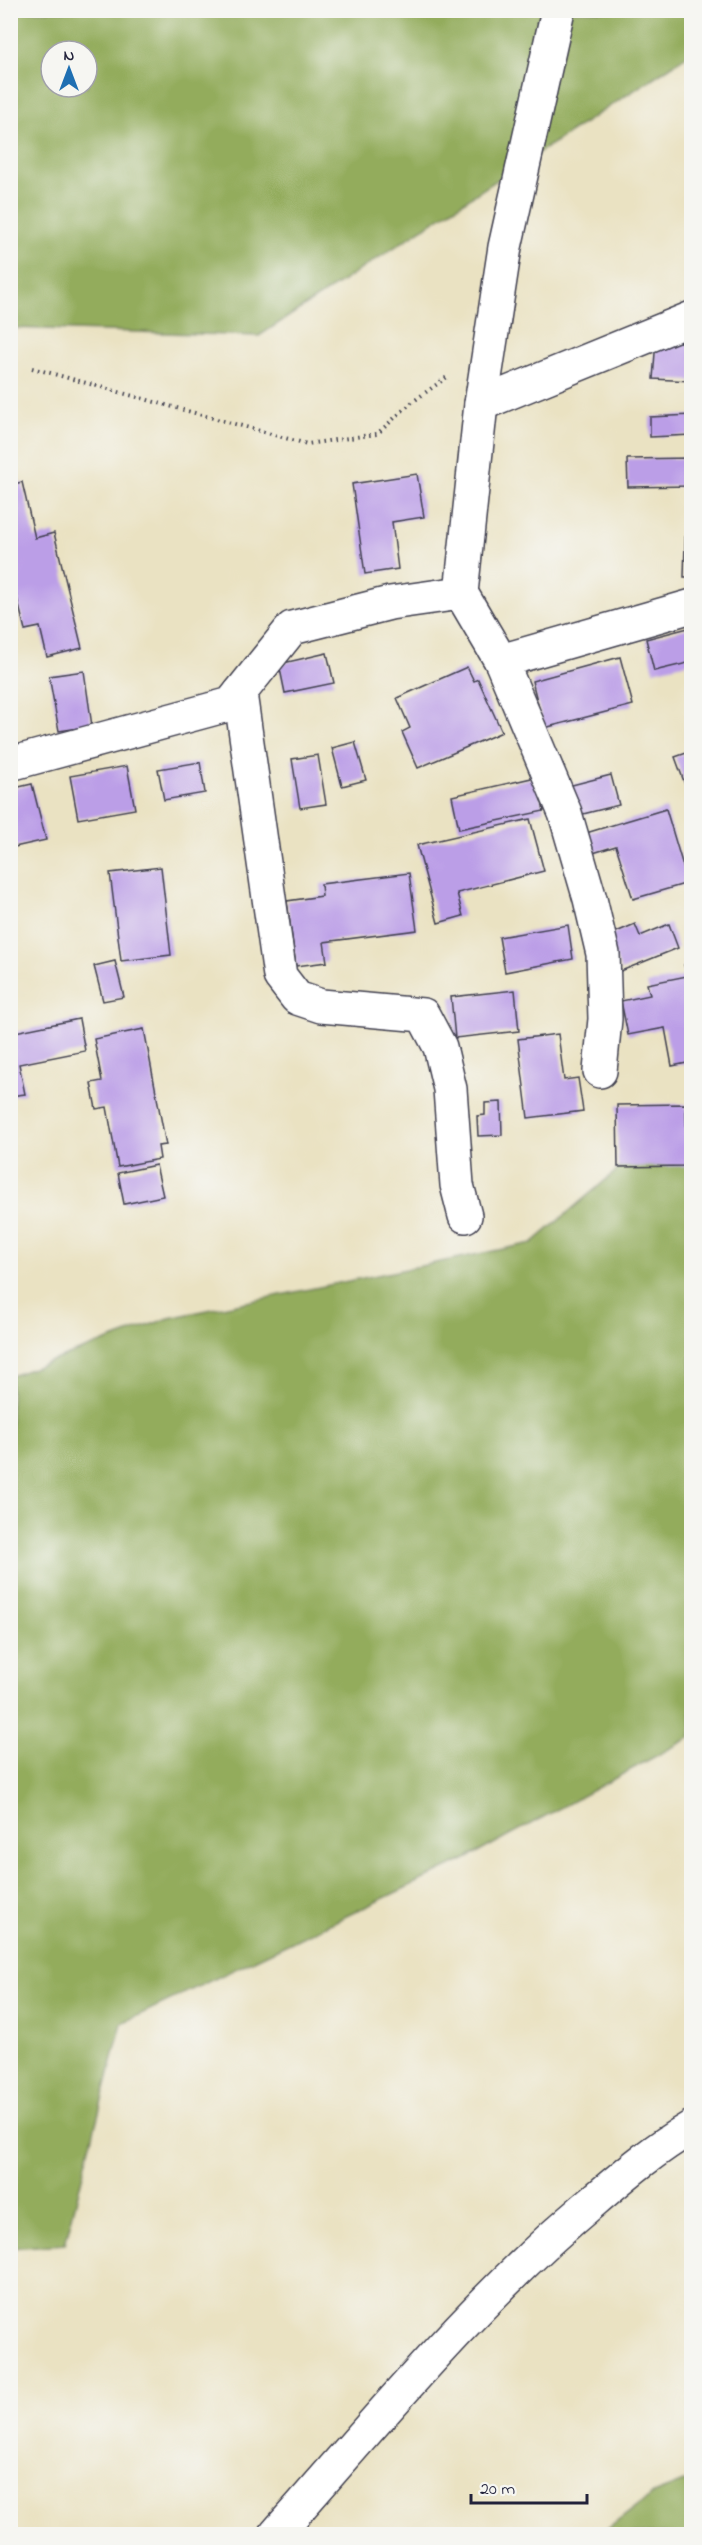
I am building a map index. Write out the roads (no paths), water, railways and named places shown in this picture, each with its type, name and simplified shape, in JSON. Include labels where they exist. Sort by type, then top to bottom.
[{"type":"street","points":[[558,10],[505,247],[481,404],[462,593],[501,661],[565,813],[590,899],[603,954],[605,1019],[600,1071]]},
{"type":"street","points":[[481,404],[692,318]]},
{"type":"street","points":[[10,764],[231,704],[292,628],[390,603],[462,593]]},
{"type":"street","points":[[501,661],[692,606]]},
{"type":"street","points":[[240,693],[280,976],[297,998],[321,1006],[423,1015],[440,1047],[450,1089],[457,1185],[465,1216]]},
{"type":"street","points":[[276,2535],[440,2347],[545,2242],[657,2148],[692,2127]]}]
